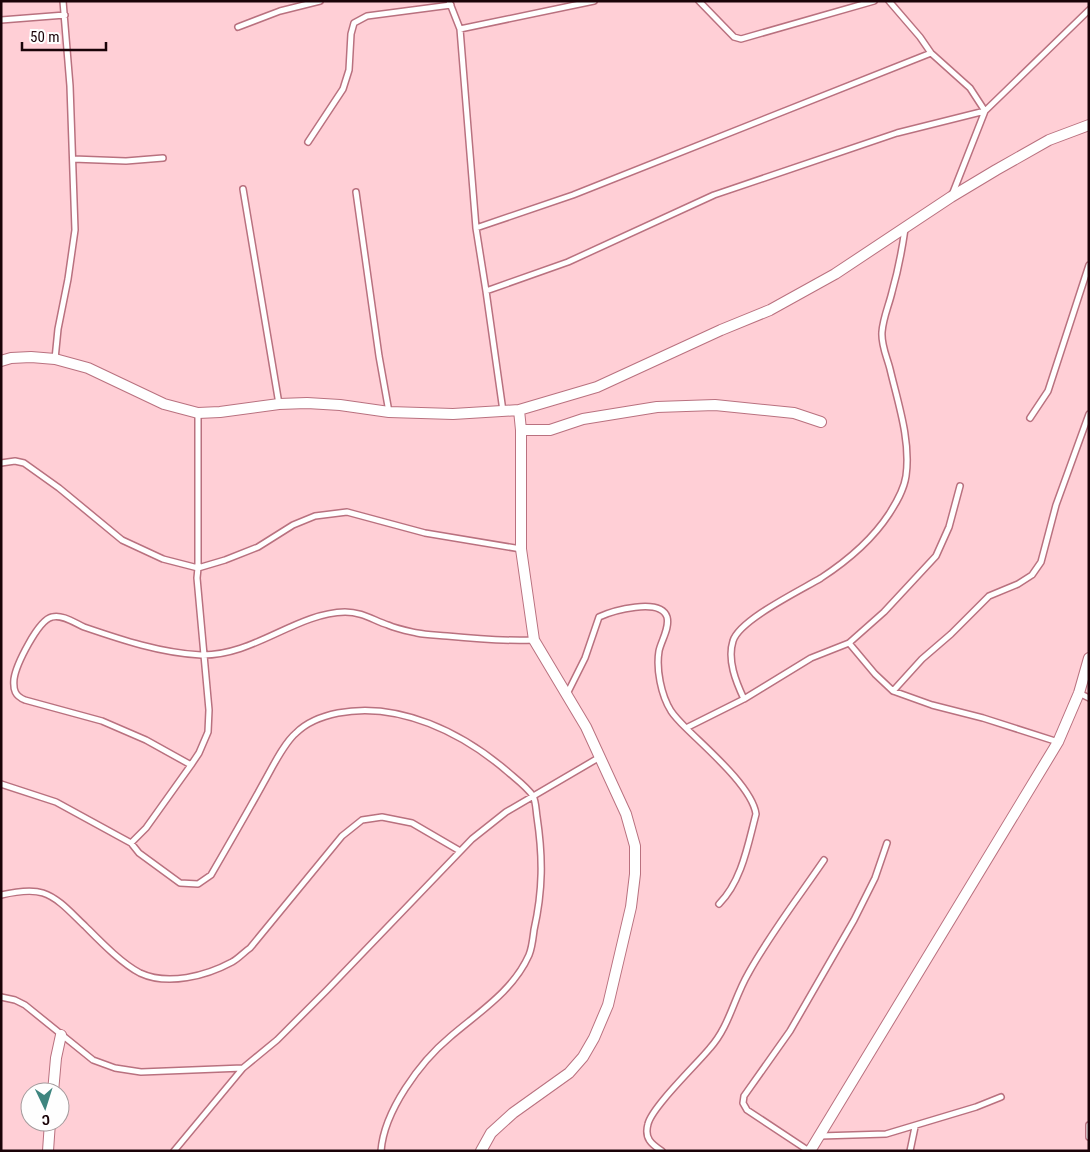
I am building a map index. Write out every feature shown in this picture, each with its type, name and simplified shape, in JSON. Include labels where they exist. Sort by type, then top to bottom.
[{"type":"street","points":[[1,361],[18,357],[55,359],[88,368],[164,404],[198,413],[279,404],[340,405],[389,412],[452,414],[519,410],[597,387],[720,330],[770,310],[835,274],[951,197],[1049,140],[1089,125]]},
{"type":"street","points":[[521,430],[550,430],[583,419],[657,407],[715,405],[794,413],[821,422]]},
{"type":"street","points":[[481,1151],[491,1133],[498,1126],[568,1073],[583,1057],[594,1038],[608,1004],[631,907],[635,874],[635,846],[626,814],[586,728],[534,640],[521,549],[521,430],[519,410]]},
{"type":"street","points":[[810,1151],[1058,742],[1079,693],[1089,658]]},
{"type":"street","points":[[54,1082],[61,1034]]},
{"type":"street","points":[[48,1151],[49,1132]]},
{"type":"lane","points":[[55,359],[58,329],[75,230],[70,86],[63,1]]},
{"type":"lane","points":[[238,27],[280,11],[320,1]]},
{"type":"lane","points":[[460,29],[594,1]]},
{"type":"lane","points":[[699,1],[734,37],[741,39],[874,1]]},
{"type":"lane","points":[[889,1],[931,53],[970,88],[985,111]]},
{"type":"lane","points":[[308,142],[343,89],[349,70],[351,34],[354,23],[367,16],[450,3],[460,29],[476,228],[503,411]]},
{"type":"lane","points":[[951,197],[985,111],[1089,10]]},
{"type":"lane","points":[[1,20],[64,15]]},
{"type":"lane","points":[[476,228],[573,195],[931,53]]},
{"type":"lane","points":[[486,291],[568,262],[714,195],[897,133],[985,111]]},
{"type":"lane","points":[[72,159],[126,161],[163,158]]},
{"type":"lane","points":[[243,189],[279,404]]},
{"type":"lane","points":[[356,192],[379,356],[389,412]]},
{"type":"lane","points":[[744,699],[736,682],[732,662],[732,648],[736,633],[778,602],[822,577],[860,548],[875,534],[899,498],[906,477],[907,452],[904,426],[883,347],[882,333],[900,262],[906,226]]},
{"type":"lane","points":[[1030,418],[1048,391],[1089,265]]},
{"type":"lane","points":[[132,843],[146,828],[191,765],[199,753],[208,732],[207,676],[203,655],[198,568],[198,413]]},
{"type":"lane","points":[[893,691],[909,671],[951,634],[989,596],[1018,584],[1032,575],[1041,562],[1056,505],[1089,414]]},
{"type":"lane","points":[[1,463],[15,461],[24,463],[59,488],[122,540],[163,559],[198,568],[258,547],[293,525],[315,516],[347,512],[425,533],[521,549]]},
{"type":"lane","points":[[686,728],[744,699],[811,658],[849,643],[884,612],[936,556],[949,527],[960,486]]},
{"type":"lane","points":[[567,694],[585,658],[599,617],[627,607],[658,609],[665,614],[667,620],[659,651],[659,670],[664,693],[671,711],[729,772],[747,793],[755,806],[756,814],[741,865],[727,894],[719,904]]},
{"type":"lane","points":[[191,765],[146,740],[102,720],[25,700],[16,694],[14,675],[41,625],[53,616],[62,617],[130,642],[174,652],[203,655],[230,652],[265,640],[297,624],[331,613],[346,612],[357,612],[388,625],[418,633],[495,640],[534,640]]},
{"type":"lane","points":[[849,643],[875,674],[893,691],[932,705],[983,718],[1058,742]]},
{"type":"lane","points":[[1079,693],[1089,698]]},
{"type":"lane","points":[[1,784],[56,802],[132,843],[139,853],[180,883],[190,884],[205,881],[211,875],[276,761],[294,734],[308,723],[328,715],[351,710],[394,713],[444,730],[489,755],[534,797],[541,844],[542,888],[530,953],[517,976],[504,990],[485,1009],[448,1038],[414,1075],[394,1108],[379,1150]]},
{"type":"lane","points":[[174,1151],[244,1068],[277,1040],[328,990],[460,851],[506,812],[600,757]]},
{"type":"lane","points":[[1,895],[31,891],[48,895],[128,965],[141,973],[165,979],[186,978],[212,971],[234,961],[250,948],[342,836],[362,820],[382,816],[412,823],[460,851]]},
{"type":"lane","points":[[810,1151],[747,1110],[743,1099],[752,1082],[790,1031],[854,920],[875,878],[887,842]]},
{"type":"lane","points":[[662,1151],[652,1145],[648,1139],[649,1119],[664,1099],[711,1048],[722,1033],[746,977],[762,950],[824,860]]},
{"type":"lane","points":[[1,997],[15,1000],[25,1005],[93,1060],[115,1068],[141,1072],[244,1068]]},
{"type":"lane","points":[[820,1136],[886,1134],[915,1127],[1002,1097]]},
{"type":"lane","points":[[1088,1125],[1089,1137]]},
{"type":"lane","points":[[910,1151],[915,1127]]}]
